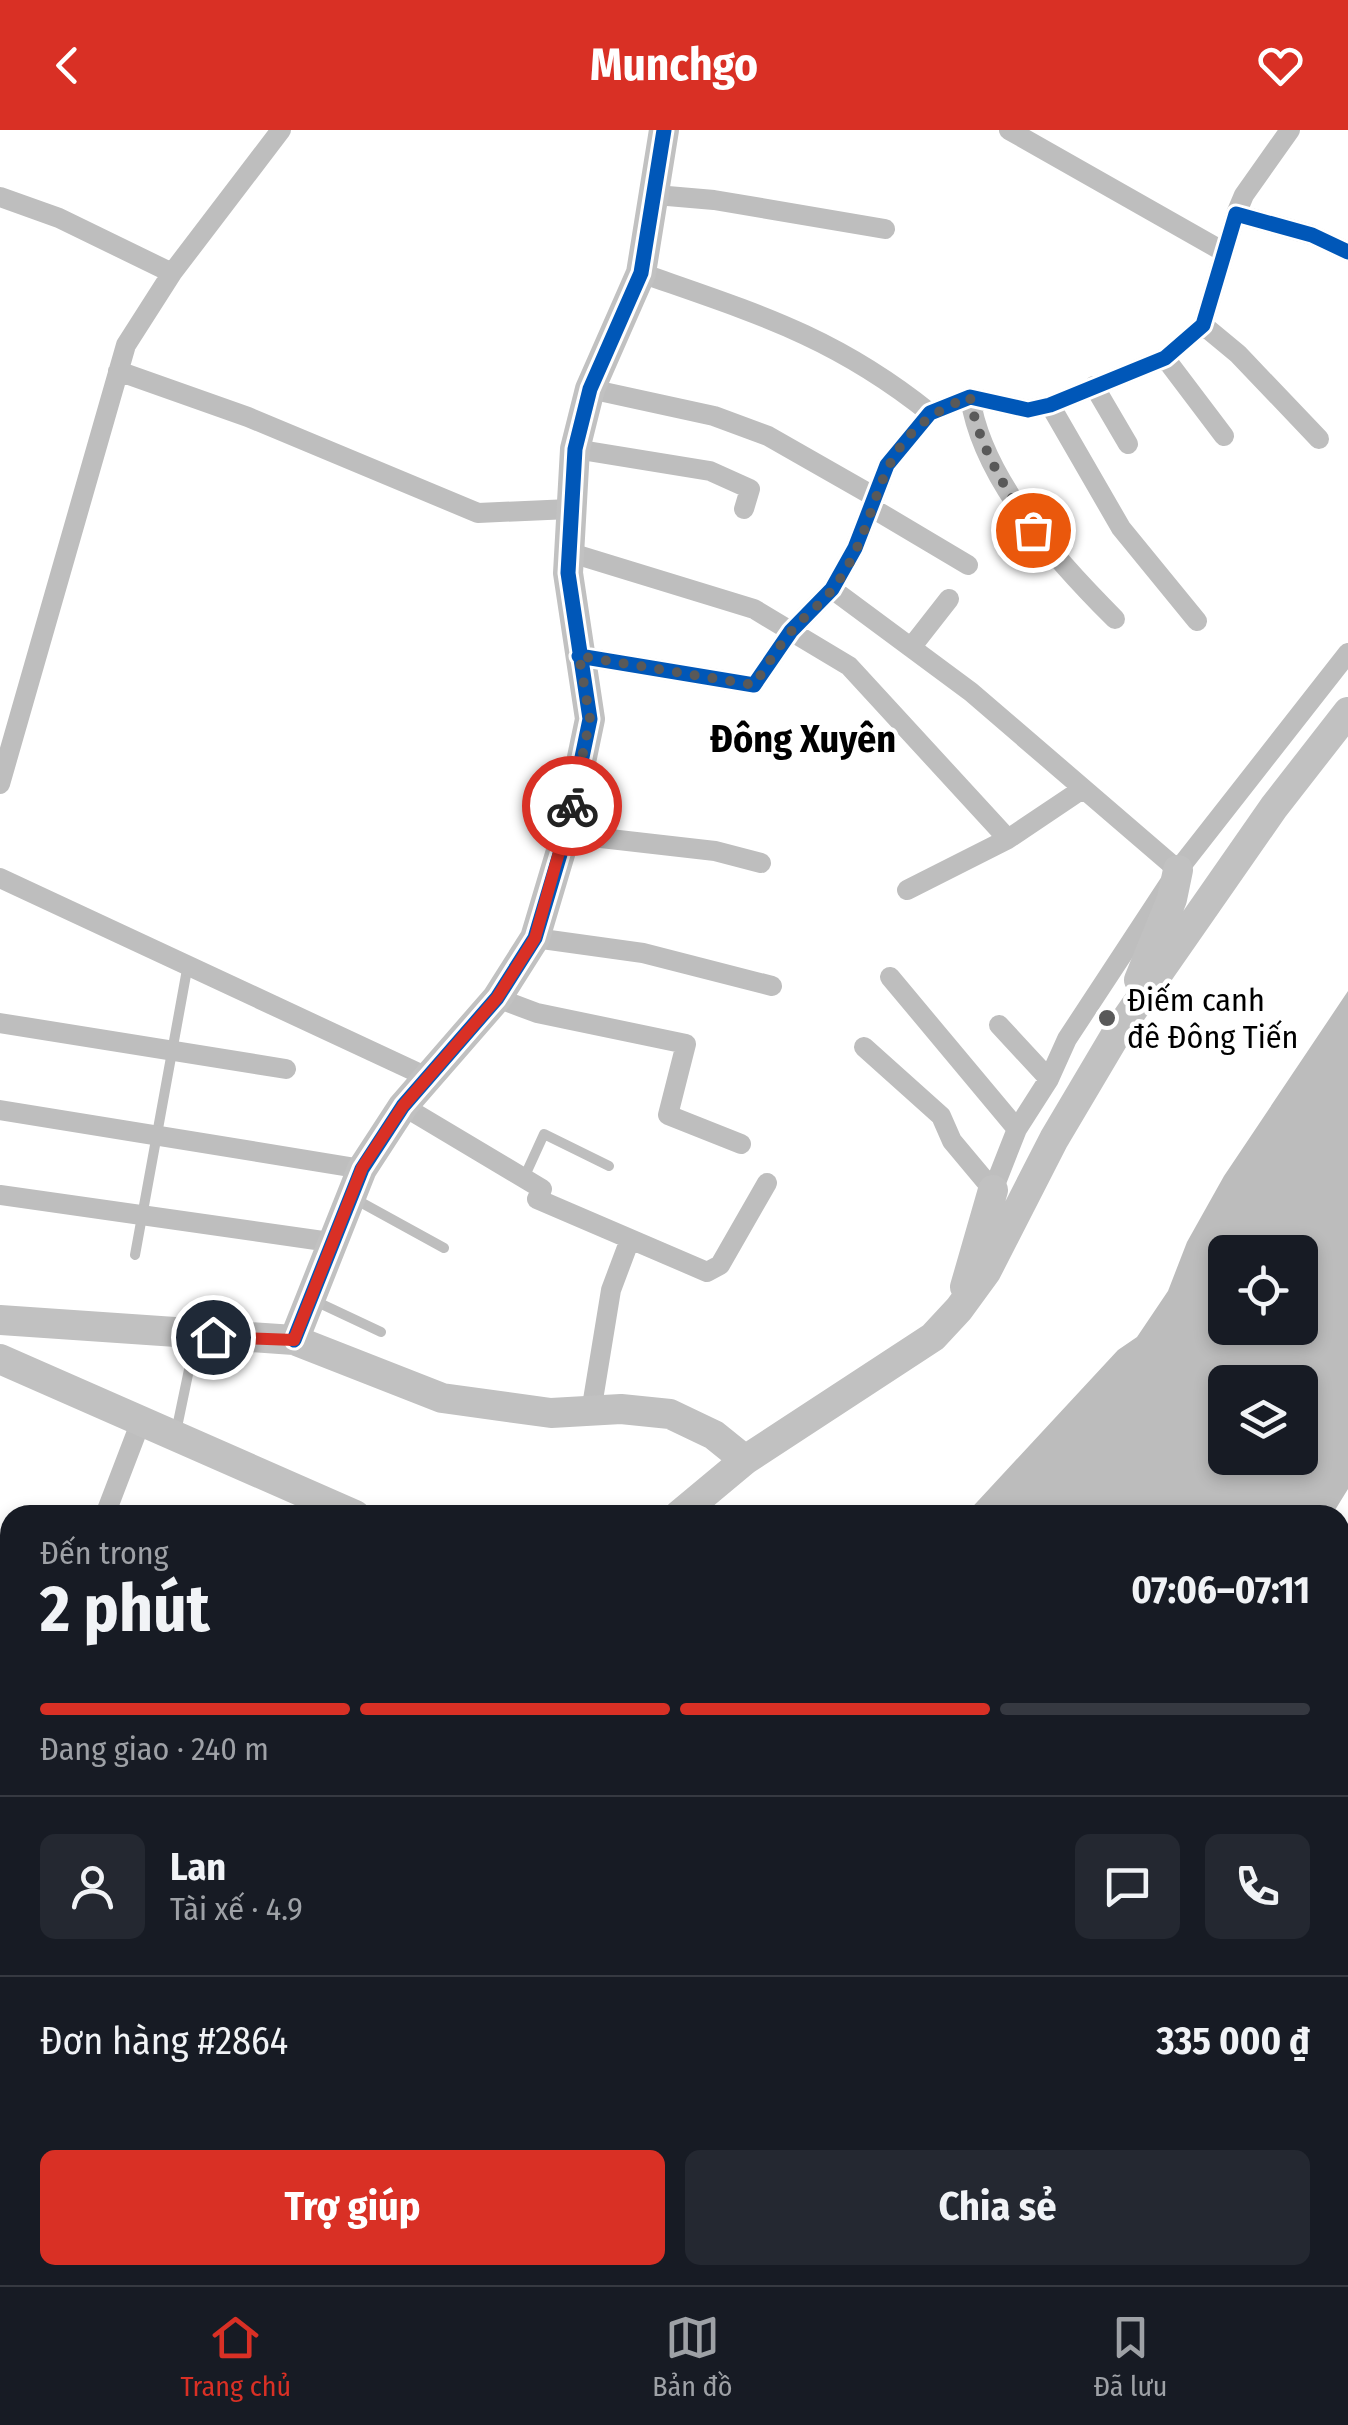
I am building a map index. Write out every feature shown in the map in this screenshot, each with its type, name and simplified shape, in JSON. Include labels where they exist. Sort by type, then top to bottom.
[{"type":"street","points":[[0,784],[118,371],[136,324],[281,130]]},
{"type":"street","points":[[294,1340],[355,1182],[403,1106],[497,998],[535,938],[566,834],[590,719],[568,552],[575,449],[590,389],[641,273],[664,130]]},
{"type":"street","points":[[1008,130],[1224,252]]},
{"type":"street","points":[[579,656],[754,685],[791,630],[832,589],[887,465],[930,413],[970,397],[1028,410],[1050,404],[1165,358],[1203,324],[1236,214],[1290,130]]},
{"type":"street","points":[[656,195],[714,200],[885,229]]},
{"type":"street","points":[[0,197],[59,218],[172,274]]},
{"type":"street","points":[[1236,214],[1312,235],[1348,252]]},
{"type":"street","points":[[641,273],[798,328],[886,378],[930,413]]},
{"type":"street","points":[[1203,324],[1238,354],[1319,439]]},
{"type":"street","points":[[1165,358],[1224,436]]},
{"type":"street","points":[[118,371],[248,417],[478,513],[570,509]]},
{"type":"street","points":[[1094,386],[1128,444]]},
{"type":"street","points":[[590,389],[714,416],[768,436],[968,565]]},
{"type":"street","points":[[970,397],[973,416],[1018,508],[1070,574],[1115,619]]},
{"type":"street","points":[[1050,404],[1120,528],[1197,621]]},
{"type":"street","points":[[575,449],[710,470],[750,489],[744,509]]},
{"type":"street","points":[[568,552],[754,609],[849,666],[1008,838]]},
{"type":"street","points":[[832,589],[912,645],[1178,870]]},
{"type":"street","points":[[912,645],[949,599]]},
{"type":"street","points":[[959,1309],[993,1190],[1017,1129],[1049,1079],[1068,1039],[1178,870],[1348,653]]},
{"type":"street","points":[[692,1505],[745,1460],[908,1354],[959,1309],[986,1272],[1054,1139],[1118,1031],[1274,807],[1348,712]]},
{"type":"street","points":[[907,890],[1008,838],[1081,790]]},
{"type":"street","points":[[566,834],[715,851],[761,862]]},
{"type":"street","points":[[1118,1031],[1172,899],[1178,870]]},
{"type":"street","points":[[0,878],[188,962],[427,1077]]},
{"type":"street","points":[[535,938],[643,953],[772,986]]},
{"type":"street","points":[[890,977],[1017,1129]]},
{"type":"street","points":[[497,998],[537,1013],[686,1044],[668,1115],[741,1144]]},
{"type":"street","points":[[0,1023],[286,1069]]},
{"type":"street","points":[[1000,1025],[1049,1079]]},
{"type":"street","points":[[864,1047],[946,1122],[952,1141],[993,1190]]},
{"type":"street","points":[[403,1106],[542,1189],[537,1200],[707,1272],[720,1266],[767,1182]]},
{"type":"street","points":[[0,1110],[158,1135],[355,1182]]},
{"type":"street","points":[[0,1195],[330,1242]]},
{"type":"street","points":[[591,1412],[611,1290],[629,1242]]},
{"type":"street","points":[[0,1320],[294,1340],[442,1398],[518,1411],[621,1409],[670,1414],[726,1442],[745,1460]]},
{"type":"street","points":[[0,1359],[332,1505]]},
{"type":"street","points":[[109,1505],[141,1421]]},
{"type":"lane","points":[[135,1254],[188,962]]},
{"type":"lane","points":[[522,1180],[544,1134],[609,1166]]},
{"type":"lane","points":[[355,1182],[444,1248]]},
{"type":"lane","points":[[310,1298],[380,1332]]},
{"type":"lane","points":[[176,1436],[196,1335]]},
{"type":"shaded area","points":[[1348,991],[1348,1489],[1338,1505],[974,1505],[1118,1350],[1137,1337],[1168,1291],[1187,1242],[1224,1176]]},
{"type":"cycle path","points":[[294,1340],[362,1169],[403,1106],[497,998],[535,938],[566,834],[590,719],[568,573],[575,449],[590,389],[641,273],[664,130]]},
{"type":"cycle path","points":[[579,656],[754,685],[791,631],[832,589],[855,548],[887,465],[930,413],[970,397],[1028,410],[1050,405],[1165,358],[1203,325],[1236,214],[1312,235],[1348,252]]},
{"type":"way so far","points":[[572,806],[588,744],[590,719],[579,656],[646,664],[754,685],[791,630],[832,589],[855,548],[887,465],[930,413],[970,397],[973,416],[1018,508],[1033,530]]},
{"type":"place","name":"Điếm canh đê Đông Tiến","points":[[1107,1018]]},
{"type":"district","name":"Đông Xuyên","points":[[803,739]]},
{"type":"route","points":[[213,1337],[294,1340],[362,1168],[403,1106],[497,998],[535,938],[572,806]]}]
